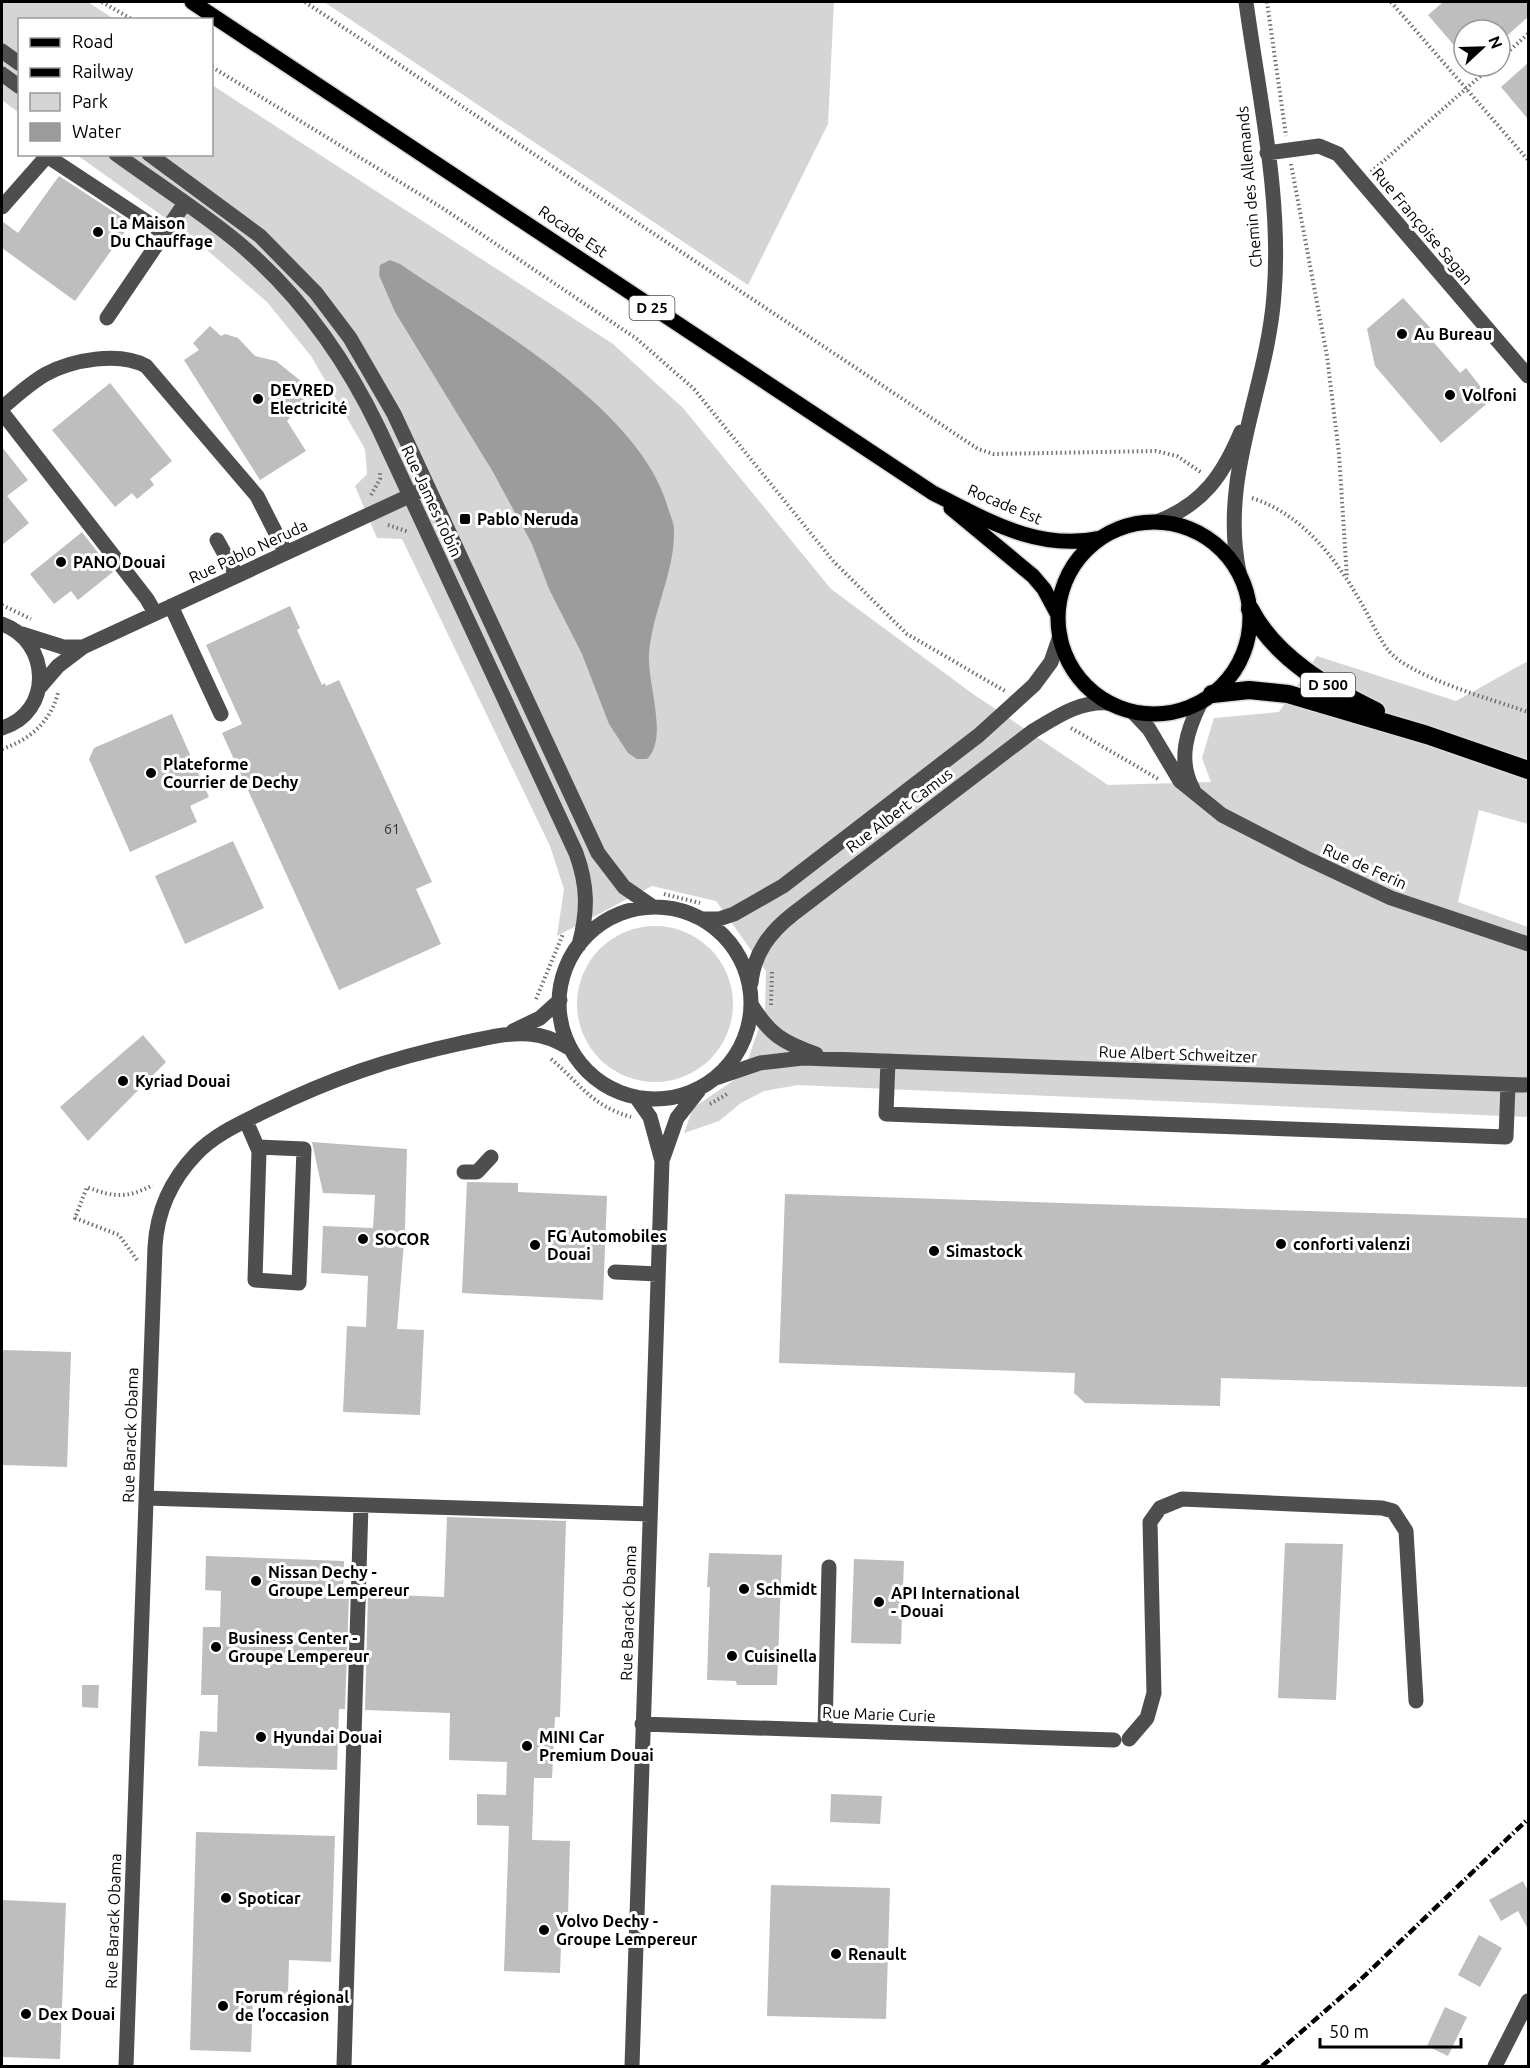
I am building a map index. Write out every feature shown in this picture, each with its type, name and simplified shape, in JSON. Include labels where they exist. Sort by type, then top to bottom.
[{"type":"highway","name":"D 500","points":[[1250,609],[1266,636],[1291,659],[1355,700],[1427,735]]},
{"type":"highway","name":"D 500","points":[[1207,698],[1249,690],[1278,692],[1427,735],[1528,770]]},
{"type":"main road","name":"Rocade Est","points":[[192,2],[933,493],[1033,576],[1044,589],[1058,616]]},
{"type":"main road","name":"Rocade Est","points":[[933,493],[993,523],[1043,540],[1070,543],[1101,538]]},
{"type":"main road","points":[[1160,522],[1186,527],[1202,534],[1223,550],[1239,572],[1250,609],[1249,633],[1242,657],[1230,677],[1207,698],[1168,713],[1134,712],[1109,702],[1077,675],[1067,657],[1060,636],[1058,616],[1061,595],[1078,559],[1101,538],[1129,525],[1160,522]]},
{"type":"street","name":"Chemin des Allemands","points":[[1239,572],[1232,537],[1235,492],[1252,405],[1269,336],[1274,296],[1275,230],[1246,2]]},
{"type":"street","points":[[2,51],[18,63]]},
{"type":"street","points":[[2,74],[18,86]]},
{"type":"street","name":"Rue Françoise Sagan","points":[[1267,153],[1325,147],[1338,154],[1528,376]]},
{"type":"street","points":[[2,207],[48,156],[164,233]]},
{"type":"street","name":"Rue James Tobin","points":[[119,156],[247,251],[315,323],[360,392],[581,866],[587,899],[579,945]]},
{"type":"street","name":"Rue James Tobin","points":[[152,156],[248,226],[316,293],[340,323],[378,382],[598,853],[624,887],[657,900]]},
{"type":"street","points":[[107,318],[185,203]]},
{"type":"street","points":[[155,613],[147,599],[2,410],[43,375],[59,368],[92,361],[120,359],[146,366],[257,496],[286,553]]},
{"type":"street","name":"Chemin des Allemands","points":[[1160,522],[1192,506],[1215,481],[1234,447],[1252,405]]},
{"type":"street","name":"Rue Pablo Neruda","points":[[2,728],[22,717],[33,704],[39,688],[58,666],[83,646],[428,488]]},
{"type":"street","points":[[217,540],[237,576]]},
{"type":"street","points":[[171,606],[221,714]]},
{"type":"street","name":"Rue Pablo Neruda","points":[[2,624],[20,634],[63,647],[83,646]]},
{"type":"street","name":"Rue Pablo Neruda","points":[[20,634],[32,646],[39,662],[39,688]]},
{"type":"street","name":"Rue Albert Camus","points":[[702,912],[719,919],[734,914],[783,886],[1019,701],[1044,672],[1055,654],[1060,636]]},
{"type":"street","points":[[1192,792],[1184,757],[1188,733],[1207,698]]},
{"type":"street","name":"Rue Albert Camus","points":[[751,997],[754,966],[761,950],[785,920],[1013,745],[1051,720],[1086,704],[1109,702]]},
{"type":"street","name":"Rue de Ferin","points":[[1134,712],[1149,729],[1174,772],[1192,792],[1237,823],[1360,885],[1414,907],[1528,944]]},
{"type":"street","points":[[657,900],[675,909],[702,912],[734,948],[744,968],[751,997],[748,1027],[740,1048],[709,1082],[674,1097],[636,1097],[621,1093],[595,1078],[571,1049],[563,1029],[560,1000],[565,971],[579,945],[595,928],[615,916],[657,900]]},
{"type":"street","name":"Rue Albert Schweitzer","points":[[751,997],[775,1036],[827,1058]]},
{"type":"street","name":"Rue Barack Obama","points":[[508,1034],[540,1018],[560,1000]]},
{"type":"street","name":"Rue Barack Obama","points":[[126,2067],[155,1247],[161,1210],[171,1187],[195,1154],[215,1138],[324,1083],[367,1067],[406,1055],[508,1034],[543,1036],[571,1049]]},
{"type":"street","name":"Rue Albert Schweitzer","points":[[709,1082],[760,1063],[827,1058],[1528,1085]]},
{"type":"street","points":[[888,1061],[886,1114],[1506,1137],[1508,1085]]},
{"type":"street","name":"Rue Barack Obama","points":[[632,2067],[662,1161],[677,1118],[709,1082]]},
{"type":"street","name":"Rue Barack Obama","points":[[636,1097],[650,1117],[662,1161]]},
{"type":"street","points":[[246,1121],[258,1146],[255,1280],[299,1282],[304,1149],[258,1146]]},
{"type":"street","points":[[464,1172],[477,1172],[491,1157]]},
{"type":"street","points":[[615,1272],[658,1274]]},
{"type":"street","points":[[146,1498],[650,1514]]},
{"type":"street","name":"Rue Marie Curie","points":[[642,1724],[1122,1740],[1147,1718],[1154,1694],[1150,1522],[1160,1508],[1182,1499],[1382,1508],[1393,1511],[1406,1531],[1416,1701]]},
{"type":"street","points":[[344,2067],[361,1505]]},
{"type":"street","points":[[825,1730],[829,1567]]},
{"type":"street","points":[[1495,2067],[1528,2001]]},
{"type":"path","points":[[102,2],[130,18]]},
{"type":"path","points":[[305,2],[978,449],[994,454],[1156,451],[1177,456],[1215,481]]},
{"type":"path","points":[[1267,2],[1288,150],[1327,356],[1339,454],[1347,579]]},
{"type":"path","points":[[1391,2],[1528,160]]},
{"type":"path","points":[[1512,48],[1528,34]]},
{"type":"path","points":[[213,68],[444,209],[637,339],[694,388],[834,562],[907,634],[1019,701]]},
{"type":"path","points":[[1362,180],[1478,78]]},
{"type":"path","points":[[380,470],[380,479],[371,494],[378,510],[386,524],[413,534]]},
{"type":"path","points":[[1235,492],[1274,506],[1316,538],[1347,579],[1388,651],[1414,670],[1528,712]]},
{"type":"path","points":[[1051,720],[1075,729],[1160,779],[1192,792]]},
{"type":"path","points":[[657,900],[702,912]]},
{"type":"path","points":[[535,1002],[557,945],[566,929]]},
{"type":"path","points":[[774,1015],[770,982],[776,960]]},
{"type":"path","points":[[704,1108],[732,1090]]},
{"type":"path","points":[[140,1264],[119,1235],[75,1218],[87,1187],[107,1195],[134,1195],[154,1185],[161,1177]]},
{"type":"green space","points":[[2,2],[88,2],[112,18],[18,18],[18,112],[2,100]]},
{"type":"green space","points":[[324,2],[834,2],[828,124],[748,285]]},
{"type":"green space","points":[[213,86],[613,344],[683,408],[831,589],[973,694],[1108,785],[1211,782],[1202,758],[1214,718],[1279,712],[1317,656],[1456,701],[1528,661],[1528,824],[1479,810],[1458,902],[1528,927],[1528,1117],[798,1085],[764,1091],[741,1103],[719,1121],[684,1133],[693,1108],[743,1074],[765,1010],[766,971],[716,901],[652,886],[557,936],[564,889],[550,846],[402,539],[377,538],[355,486],[367,474],[365,449],[311,356],[267,302],[192,237],[78,156],[213,156]]},
{"type":"green space","points":[[655,926],[670,927],[685,932],[710,949],[727,974],[732,989],[732,1019],[727,1034],[710,1059],[685,1076],[670,1081],[655,1082],[640,1081],[625,1076],[600,1059],[583,1034],[578,1019],[577,1004],[578,989],[583,974],[600,949],[625,932],[640,927]]},
{"type":"water","points":[[390,260],[400,264],[514,339],[555,369],[593,401],[626,435],[652,471],[668,508],[674,530],[671,561],[654,623],[649,654],[657,724],[653,750],[647,759],[637,759],[628,753],[609,724],[582,654],[549,589],[532,544],[493,472],[395,312],[379,275],[380,265]]},
{"type":"building","points":[[1443,2],[1528,2],[1528,17],[1512,31],[1512,18],[1452,18],[1452,43],[1428,15]]},
{"type":"building","points":[[1528,63],[1528,119],[1501,87]]},
{"type":"building","points":[[59,176],[131,223],[75,301],[2,248],[2,221],[18,233]]},
{"type":"building","points":[[1403,298],[1436,334],[1431,339],[1460,373],[1466,368],[1491,400],[1441,443],[1375,366],[1367,329]]},
{"type":"building","points":[[210,326],[221,336],[225,334],[238,338],[255,356],[276,361],[307,386],[308,394],[287,421],[306,451],[260,480],[184,360],[199,350],[193,343]]},
{"type":"building","points":[[110,383],[172,461],[150,479],[154,485],[137,499],[132,493],[115,507],[52,430]]},
{"type":"building","points":[[2,447],[28,480],[7,496],[29,523],[2,545]]},
{"type":"building","points":[[82,532],[113,572],[78,600],[71,591],[54,604],[30,574]]},
{"type":"building","points":[[290,606],[300,628],[297,630],[322,685],[325,683],[326,686],[339,680],[432,882],[416,889],[441,944],[339,990],[222,733],[242,724],[206,645]]},
{"type":"building","name":"Plateforme Courrier de Dechy","points":[[172,714],[209,797],[190,806],[197,822],[130,852],[89,759],[94,748]]},
{"type":"building","points":[[233,841],[264,908],[185,944],[155,876]]},
{"type":"building","points":[[143,1035],[166,1062],[88,1141],[60,1107]]},
{"type":"building","name":"SOCOR","points":[[312,1142],[407,1149],[405,1229],[397,1329],[424,1330],[420,1415],[343,1412],[347,1326],[366,1327],[368,1276],[321,1273],[323,1226],[373,1228],[375,1195],[323,1193]]},
{"type":"building","name":"FG Automobiles Douai","points":[[467,1182],[518,1183],[518,1192],[607,1196],[603,1300],[462,1293]]},
{"type":"building","points":[[785,1194],[1528,1218],[1528,1387],[1221,1378],[1220,1406],[1085,1403],[1074,1393],[1075,1373],[779,1363]]},
{"type":"building","points":[[2,1350],[71,1352],[67,1467],[2,1465]]},
{"type":"building","points":[[447,1517],[566,1521],[560,1717],[555,1717],[552,1778],[534,1778],[532,1840],[570,1841],[568,1915],[562,1915],[560,1973],[504,1971],[509,1826],[477,1825],[477,1794],[506,1795],[507,1762],[449,1760],[450,1713],[365,1710],[368,1594],[444,1597]]},
{"type":"building","points":[[1285,1543],[1343,1544],[1336,1700],[1278,1698]]},
{"type":"building","points":[[709,1553],[782,1555],[777,1685],[737,1685],[736,1681],[707,1680]]},
{"type":"building","points":[[206,1556],[344,1561],[343,1593],[349,1594],[345,1709],[339,1709],[337,1770],[198,1766],[200,1731],[217,1732],[218,1695],[201,1695],[203,1627],[220,1627],[221,1591],[205,1590]]},
{"type":"building","points":[[854,1559],[904,1561],[901,1644],[851,1643]]},
{"type":"building","points":[[82,1685],[99,1685],[98,1708],[82,1707]]},
{"type":"building","points":[[831,1794],[882,1796],[880,1824],[830,1822]]},
{"type":"building","points":[[196,1832],[335,1836],[331,1962],[289,1960],[288,1994],[253,1992],[251,2052],[190,2050]]},
{"type":"building","points":[[1523,1881],[1528,1891],[1528,1929],[1518,1911],[1501,1921],[1489,1900]]},
{"type":"building","points":[[771,1885],[890,1888],[886,2019],[767,2016]]},
{"type":"building","points":[[2,1900],[66,1903],[60,2059],[2,2057]]},
{"type":"building","points":[[1479,1935],[1502,1948],[1480,1987],[1458,1975]]},
{"type":"building","points":[[1445,2007],[1467,2017],[1448,2056],[1427,2046]]},
{"type":"railway","points":[[1262,2066],[1355,1985],[1528,1819]]},
{"type":"place","name":"La Maison Du Chauffage","points":[[98,232]]},
{"type":"place","name":"Au Bureau","points":[[1402,334]]},
{"type":"place","name":"Volfoni","points":[[1450,395]]},
{"type":"place","name":"DEVRED Electricité","points":[[258,399]]},
{"type":"place","name":"Pablo Neruda","points":[[465,519]]},
{"type":"place","name":"PANO Douai","points":[[61,562]]},
{"type":"place","name":"Plateforme Courrier de Dechy","points":[[151,773]]},
{"type":"place","name":"Kyriad Douai","points":[[123,1081]]},
{"type":"place","name":"SOCOR","points":[[363,1239]]},
{"type":"place","name":"conforti valenzi","points":[[1281,1244]]},
{"type":"place","name":"FG Automobiles Douai","points":[[535,1245]]},
{"type":"place","name":"Simastock","points":[[934,1251]]},
{"type":"place","name":"Nissan Dechy - Groupe Lempereur","points":[[256,1581]]},
{"type":"place","name":"Schmidt","points":[[744,1589]]},
{"type":"place","name":"API International - Douai","points":[[879,1602]]},
{"type":"place","name":"Business Center - Groupe Lempereur","points":[[216,1647]]},
{"type":"place","name":"Cuisinella","points":[[732,1656]]},
{"type":"place","name":"Hyundai Douai","points":[[261,1737]]},
{"type":"place","name":"MINI Car Premium Douai","points":[[527,1746]]},
{"type":"place","name":"Spoticar","points":[[226,1898]]},
{"type":"place","name":"Volvo Dechy - Groupe Lempereur","points":[[544,1930]]},
{"type":"place","name":"Renault","points":[[836,1954]]},
{"type":"place","name":"Forum régional de l’occasion","points":[[223,2006]]},
{"type":"place","name":"Dex Douai","points":[[26,2014]]}]
